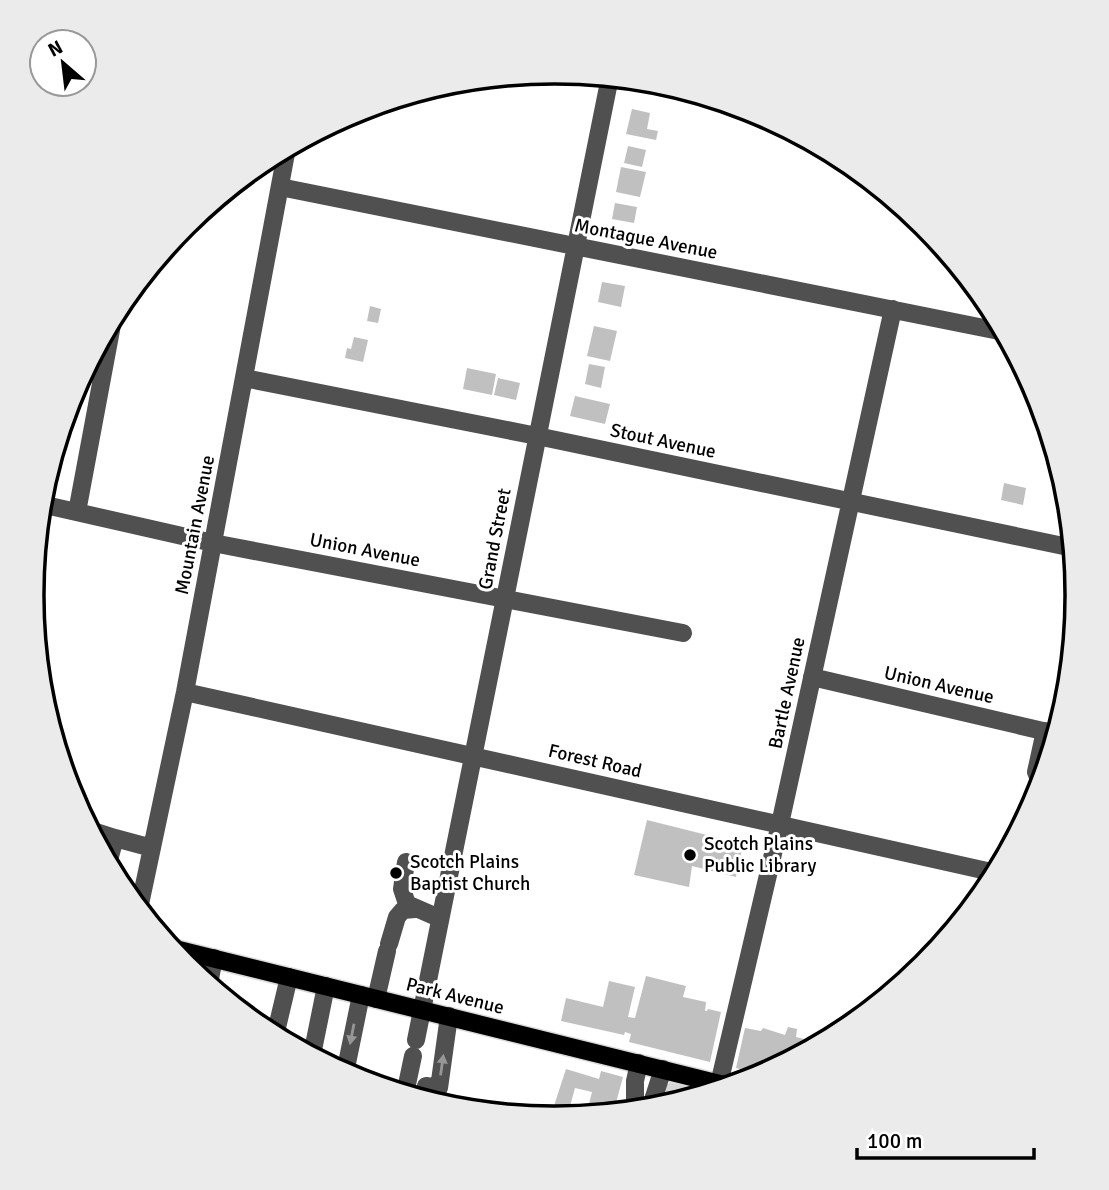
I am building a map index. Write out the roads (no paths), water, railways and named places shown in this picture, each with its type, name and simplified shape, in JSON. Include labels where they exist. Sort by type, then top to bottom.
[{"type":"main road","name":"Park Avenue","points":[[192,955],[214,958],[710,1082]]},
{"type":"street","name":"Grand Street","points":[[407,1084],[608,87]]},
{"type":"street","name":"Mountain Avenue","points":[[142,896],[185,691],[285,162]]},
{"type":"street","name":"Montague Avenue","points":[[280,187],[990,328]]},
{"type":"street","name":"Bartle Avenue","points":[[725,1077],[892,309]]},
{"type":"street","points":[[77,512],[96,369]]},
{"type":"street","name":"Stout Avenue","points":[[244,378],[1063,546]]},
{"type":"street","name":"Union Avenue","points":[[52,507],[213,543],[683,633]]},
{"type":"street","name":"Union Avenue","points":[[812,677],[1046,732]]},
{"type":"street","name":"Forest Road","points":[[185,691],[984,870]]},
{"type":"street","points":[[103,834],[152,848]]},
{"type":"street","points":[[112,850],[115,838]]},
{"type":"street","points":[[406,862],[402,889],[407,904],[439,918]]},
{"type":"street","points":[[348,1062],[397,917],[403,910],[415,909]]},
{"type":"street","points":[[211,973],[214,958]]},
{"type":"street","points":[[278,1024],[289,977]]},
{"type":"street","points":[[314,1045],[326,986]]},
{"type":"street","points":[[425,1089],[426,1086],[439,1088],[449,1016]]},
{"type":"street","points":[[635,1099],[639,1063]]},
{"type":"street","points":[[654,1096],[663,1069]]},
{"type":"place","name":"Scotch Plains Public Library","points":[[690,855]]},
{"type":"place","name":"Scotch Plains Baptist Church","points":[[396,873]]}]
